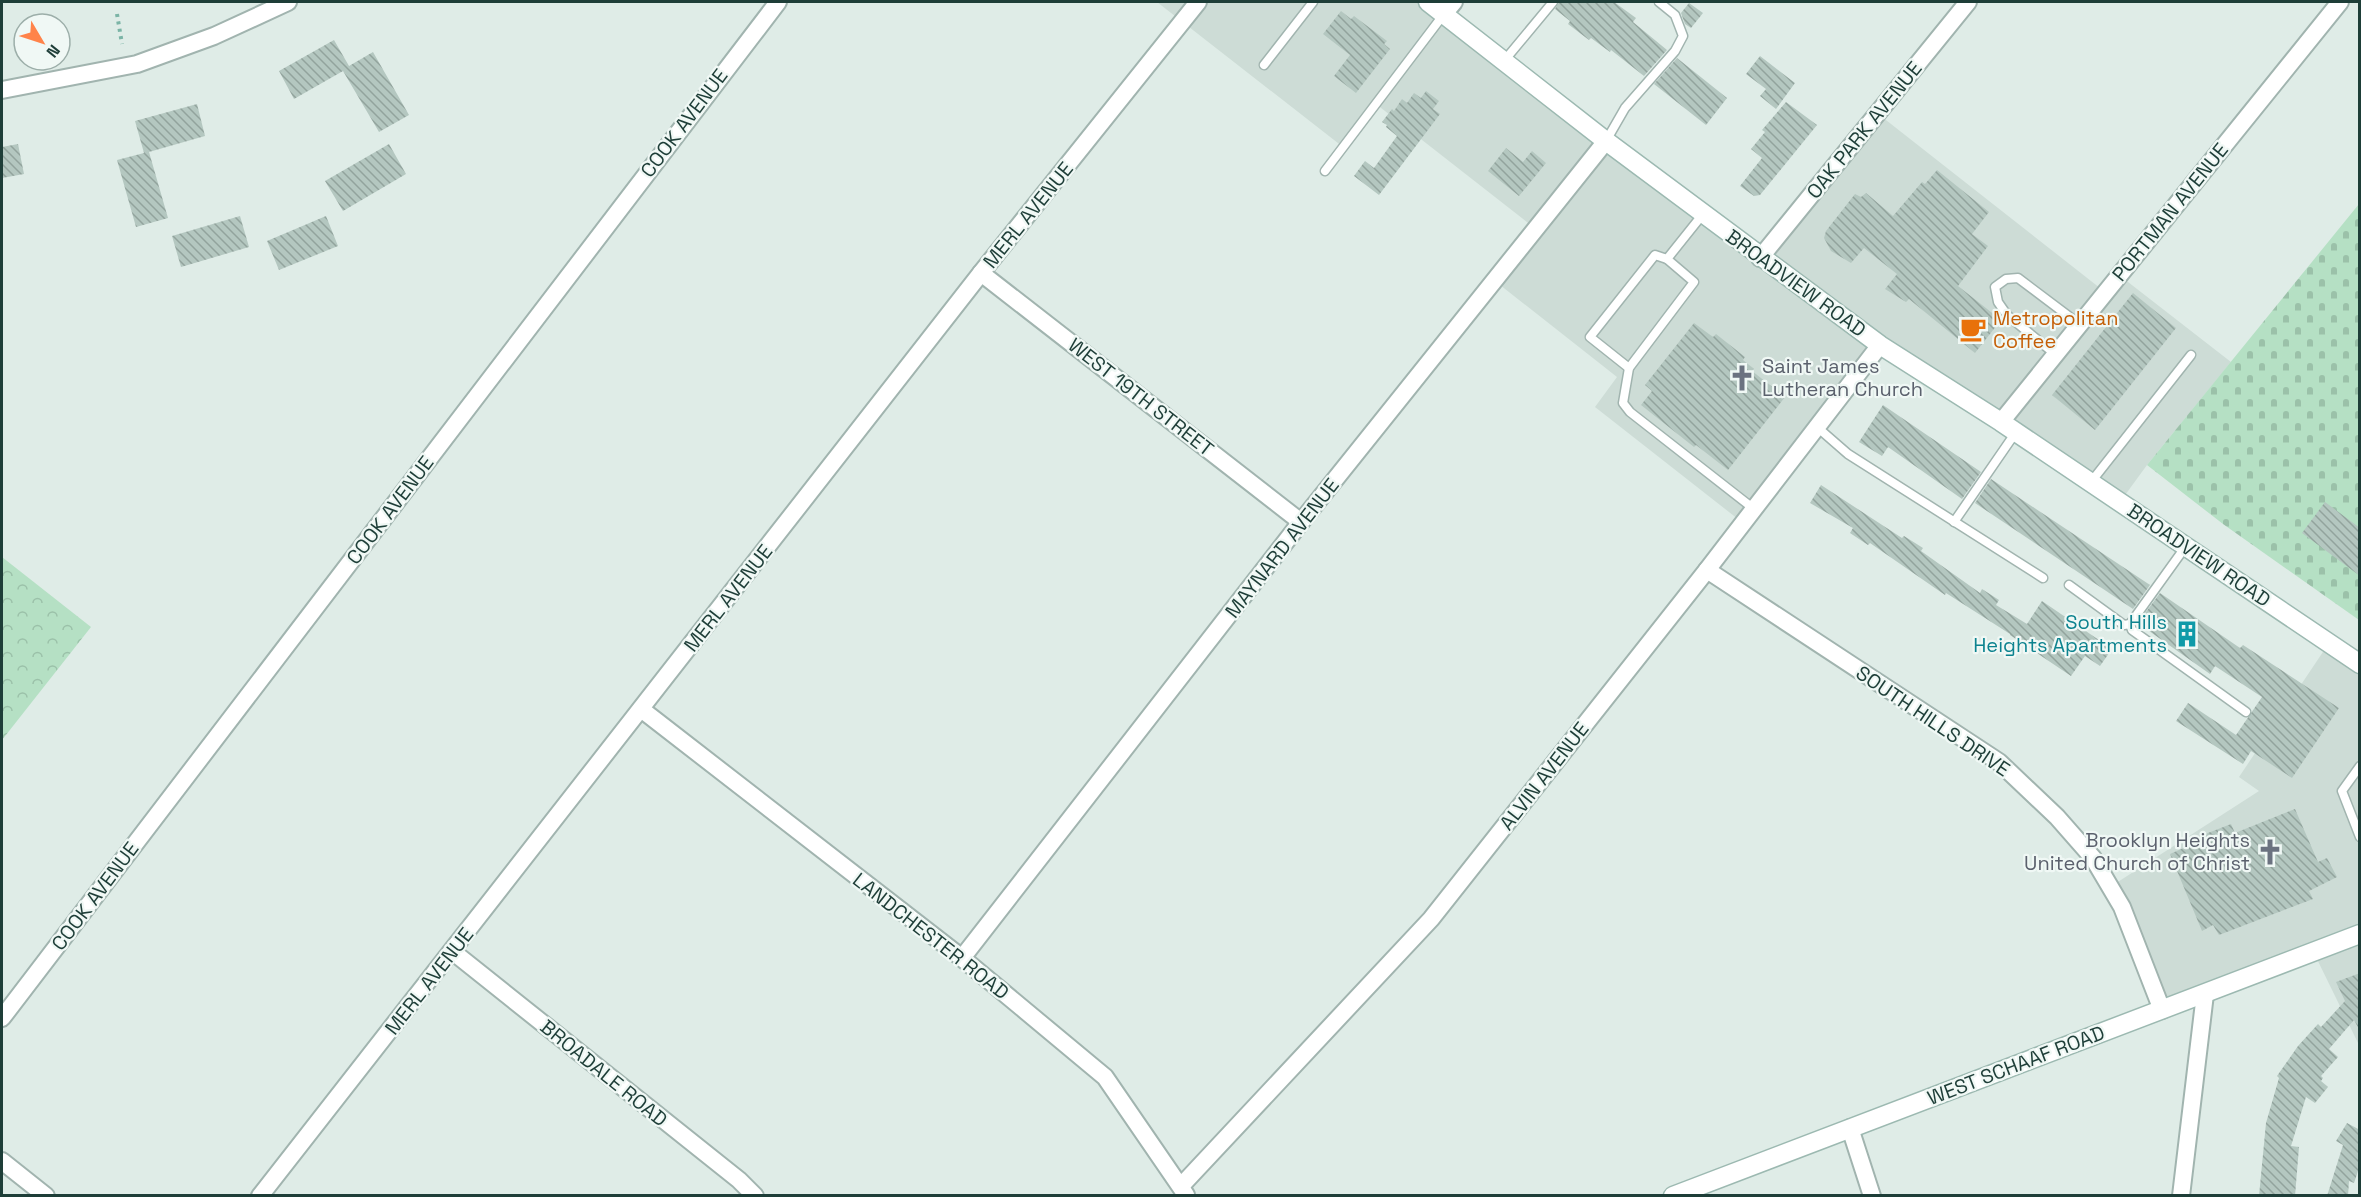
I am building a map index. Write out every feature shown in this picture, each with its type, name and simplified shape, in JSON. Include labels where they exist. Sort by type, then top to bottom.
[{"type":"main road","name":"BROADVIEW ROAD","points":[[1428,2],[1449,8],[1504,61],[1606,141],[1760,258],[1880,345],[2091,482],[2360,664]]},
{"type":"main road","name":"WEST SCHAAF ROAD","points":[[1673,1196],[2360,934]]},
{"type":"street","points":[[2,90],[138,64],[214,36],[288,2]]},
{"type":"street","name":"COOK AVENUE","points":[[2,1018],[778,2]]},
{"type":"street","name":"MERL AVENUE","points":[[260,1196],[981,273],[1198,2]]},
{"type":"street","name":"OAK PARK AVENUE","points":[[1760,258],[1968,2]]},
{"type":"street","name":"PORTMAN AVENUE","points":[[2008,427],[2055,354],[2340,2]]},
{"type":"street","name":"MAYNARD AVENUE","points":[[962,958],[1301,522],[1606,141]]},
{"type":"street","name":"WEST 19TH STREET","points":[[981,273],[1301,522]]},
{"type":"street","name":"ALVIN AVENUE","points":[[1184,1191],[1431,919],[1707,570],[1880,345]]},
{"type":"street","name":"SOUTH HILLS DRIVE","points":[[1707,570],[1999,762],[2057,817],[2092,858],[2122,907],[2162,1010]]},
{"type":"street","name":"LANDCHESTER ROAD","points":[[641,709],[962,958],[1105,1077],[1184,1191]]},
{"type":"street","name":"BROADALE ROAD","points":[[452,951],[739,1180],[755,1196]]},
{"type":"street","points":[[2181,1196],[2205,993]]},
{"type":"street","points":[[1850,1128],[1872,1196]]},
{"type":"street","points":[[2,1161],[46,1196]]},
{"type":"lane","points":[[1264,66],[1312,2]]},
{"type":"lane","points":[[1504,61],[1553,2]]},
{"type":"lane","points":[[1606,141],[1626,108],[1675,51],[1683,36],[1675,15],[1659,2]]},
{"type":"lane","points":[[1325,171],[1449,8]]},
{"type":"lane","points":[[1667,259],[1703,214]]},
{"type":"lane","points":[[1629,368],[1590,337],[1655,255],[1667,259],[1694,282],[1629,368],[1623,403],[1630,412],[1754,509]]},
{"type":"lane","points":[[2055,354],[2007,315],[1998,302],[1995,287],[2006,279],[2018,278],[2079,324]]},
{"type":"lane","points":[[2091,482],[2191,356]]},
{"type":"lane","points":[[1817,427],[1848,454],[2043,578]]},
{"type":"lane","points":[[1954,522],[2008,427]]},
{"type":"lane","points":[[2069,585],[2124,625],[2130,624],[2186,546]]},
{"type":"lane","points":[[2130,624],[2132,630],[2246,712]]},
{"type":"lane","points":[[2360,766],[2342,791],[2360,837]]},
{"type":"path","points":[[117,14],[122,44]]},
{"type":"shaded area","points":[[1157,2],[1428,2],[1760,258],[1877,113],[2105,292],[2119,275],[2231,362],[2147,465],[2120,502],[1880,345],[1743,523],[1595,407],[1617,377],[1495,281],[1536,229],[1376,104],[1343,147]]},
{"type":"shaded area","points":[[2329,643],[2359,664],[2359,1045],[2313,951],[2162,1010],[2110,887],[2259,791],[2239,777]]},
{"type":"green space","points":[[2359,204],[2359,620],[2223,524],[2147,465]]},
{"type":"green space","points":[[2,557],[91,627],[2,740]]},
{"type":"building","points":[[1559,2],[1614,2],[1636,18],[1633,22],[1667,50],[1644,76],[1611,50],[1610,52],[1591,38],[1589,40],[1568,24],[1570,21],[1555,9]]},
{"type":"building","points":[[1689,3],[1703,13],[1691,28],[1685,24],[1681,13]]},
{"type":"building","points":[[1341,11],[1351,19],[1354,16],[1387,41],[1384,44],[1390,49],[1356,93],[1334,76],[1350,55],[1323,34]]},
{"type":"building","points":[[334,40],[349,66],[373,52],[409,115],[379,132],[343,71],[294,99],[279,71]]},
{"type":"building","points":[[1760,56],[1795,83],[1776,109],[1760,96],[1766,89],[1746,74]]},
{"type":"building","points":[[1677,58],[1727,98],[1706,125],[1654,84]]},
{"type":"building","points":[[1426,91],[1439,101],[1433,109],[1440,114],[1379,195],[1354,176],[1365,161],[1374,168],[1397,136],[1382,122],[1392,109],[1394,111],[1402,99],[1407,103],[1414,93],[1421,98]]},
{"type":"building","points":[[1786,102],[1817,125],[1760,195],[1754,196],[1740,186],[1762,158],[1751,149],[1765,132],[1762,130]]},
{"type":"building","points":[[197,104],[205,136],[149,152],[168,218],[136,227],[117,160],[144,153],[135,121]]},
{"type":"building","points":[[18,144],[24,174],[2,178],[2,147]]},
{"type":"building","points":[[389,144],[406,174],[343,211],[325,181]]},
{"type":"building","points":[[1506,148],[1523,162],[1532,151],[1546,163],[1519,196],[1488,171]]},
{"type":"building","points":[[1937,170],[1989,212],[1972,234],[1988,246],[1958,286],[2001,320],[1975,353],[1909,299],[1906,302],[1885,289],[1897,274],[1864,248],[1851,263],[1831,251],[1824,238],[1826,231],[1855,194],[1861,197],[1866,193],[1893,216],[1922,182],[1925,184]]},
{"type":"building","points":[[240,216],[249,247],[181,267],[172,236]]},
{"type":"building","points":[[326,216],[338,246],[279,270],[267,241]]},
{"type":"building","points":[[2133,293],[2176,328],[2095,430],[2052,395]]},
{"type":"building","points":[[1694,323],[1713,337],[1716,334],[1745,357],[1743,360],[1754,369],[1752,371],[1785,397],[1728,470],[1696,445],[1694,447],[1641,405],[1652,391],[1645,385]]},
{"type":"building","points":[[1883,405],[1981,472],[1962,499],[1888,447],[1882,456],[1859,442]]},
{"type":"building","points":[[1991,479],[2150,585],[2133,609],[1975,503]]},
{"type":"building","points":[[1821,485],[1902,538],[1904,536],[1923,548],[1921,551],[1980,593],[1982,589],[1999,600],[1996,605],[2027,624],[2042,601],[2112,649],[2100,666],[2085,656],[2071,676],[2010,634],[1946,593],[1945,595],[1870,543],[1868,545],[1850,533],[1853,528],[1810,503]]},
{"type":"building","points":[[2325,502],[2360,528],[2360,576],[2302,533]]},
{"type":"building","points":[[2160,593],[2240,648],[2243,645],[2339,708],[2292,778],[2251,751],[2243,764],[2176,721],[2188,703],[2236,735],[2262,697],[2215,666],[2210,674],[2142,626],[2147,619],[2143,616]]},
{"type":"building","points":[[2295,809],[2318,862],[2327,858],[2337,877],[2309,891],[2313,899],[2219,935],[2213,925],[2202,931],[2170,854],[2188,846],[2185,842],[2231,824],[2235,833]]},
{"type":"building","points":[[2360,973],[2360,1031],[2354,1020],[2329,1049],[2338,1057],[2321,1076],[2323,1078],[2321,1081],[2328,1087],[2315,1103],[2306,1097],[2291,1146],[2299,1147],[2295,1196],[2259,1196],[2266,1123],[2279,1078],[2277,1076],[2298,1046],[2318,1024],[2321,1027],[2345,1001],[2336,982]]},
{"type":"building","points":[[2347,1123],[2360,1130],[2360,1165],[2354,1183],[2349,1181],[2348,1196],[2327,1196],[2343,1145],[2336,1141]]},
{"type":"place","name":"Metropolitan Coffee","points":[[1973,329]]},
{"type":"place","name":"Saint James Lutheran Church","points":[[1742,378]]},
{"type":"place","name":"South Hills Heights Apartments","points":[[2187,634]]},
{"type":"place","name":"Brooklyn Heights United Church of Christ","points":[[2270,852]]}]
